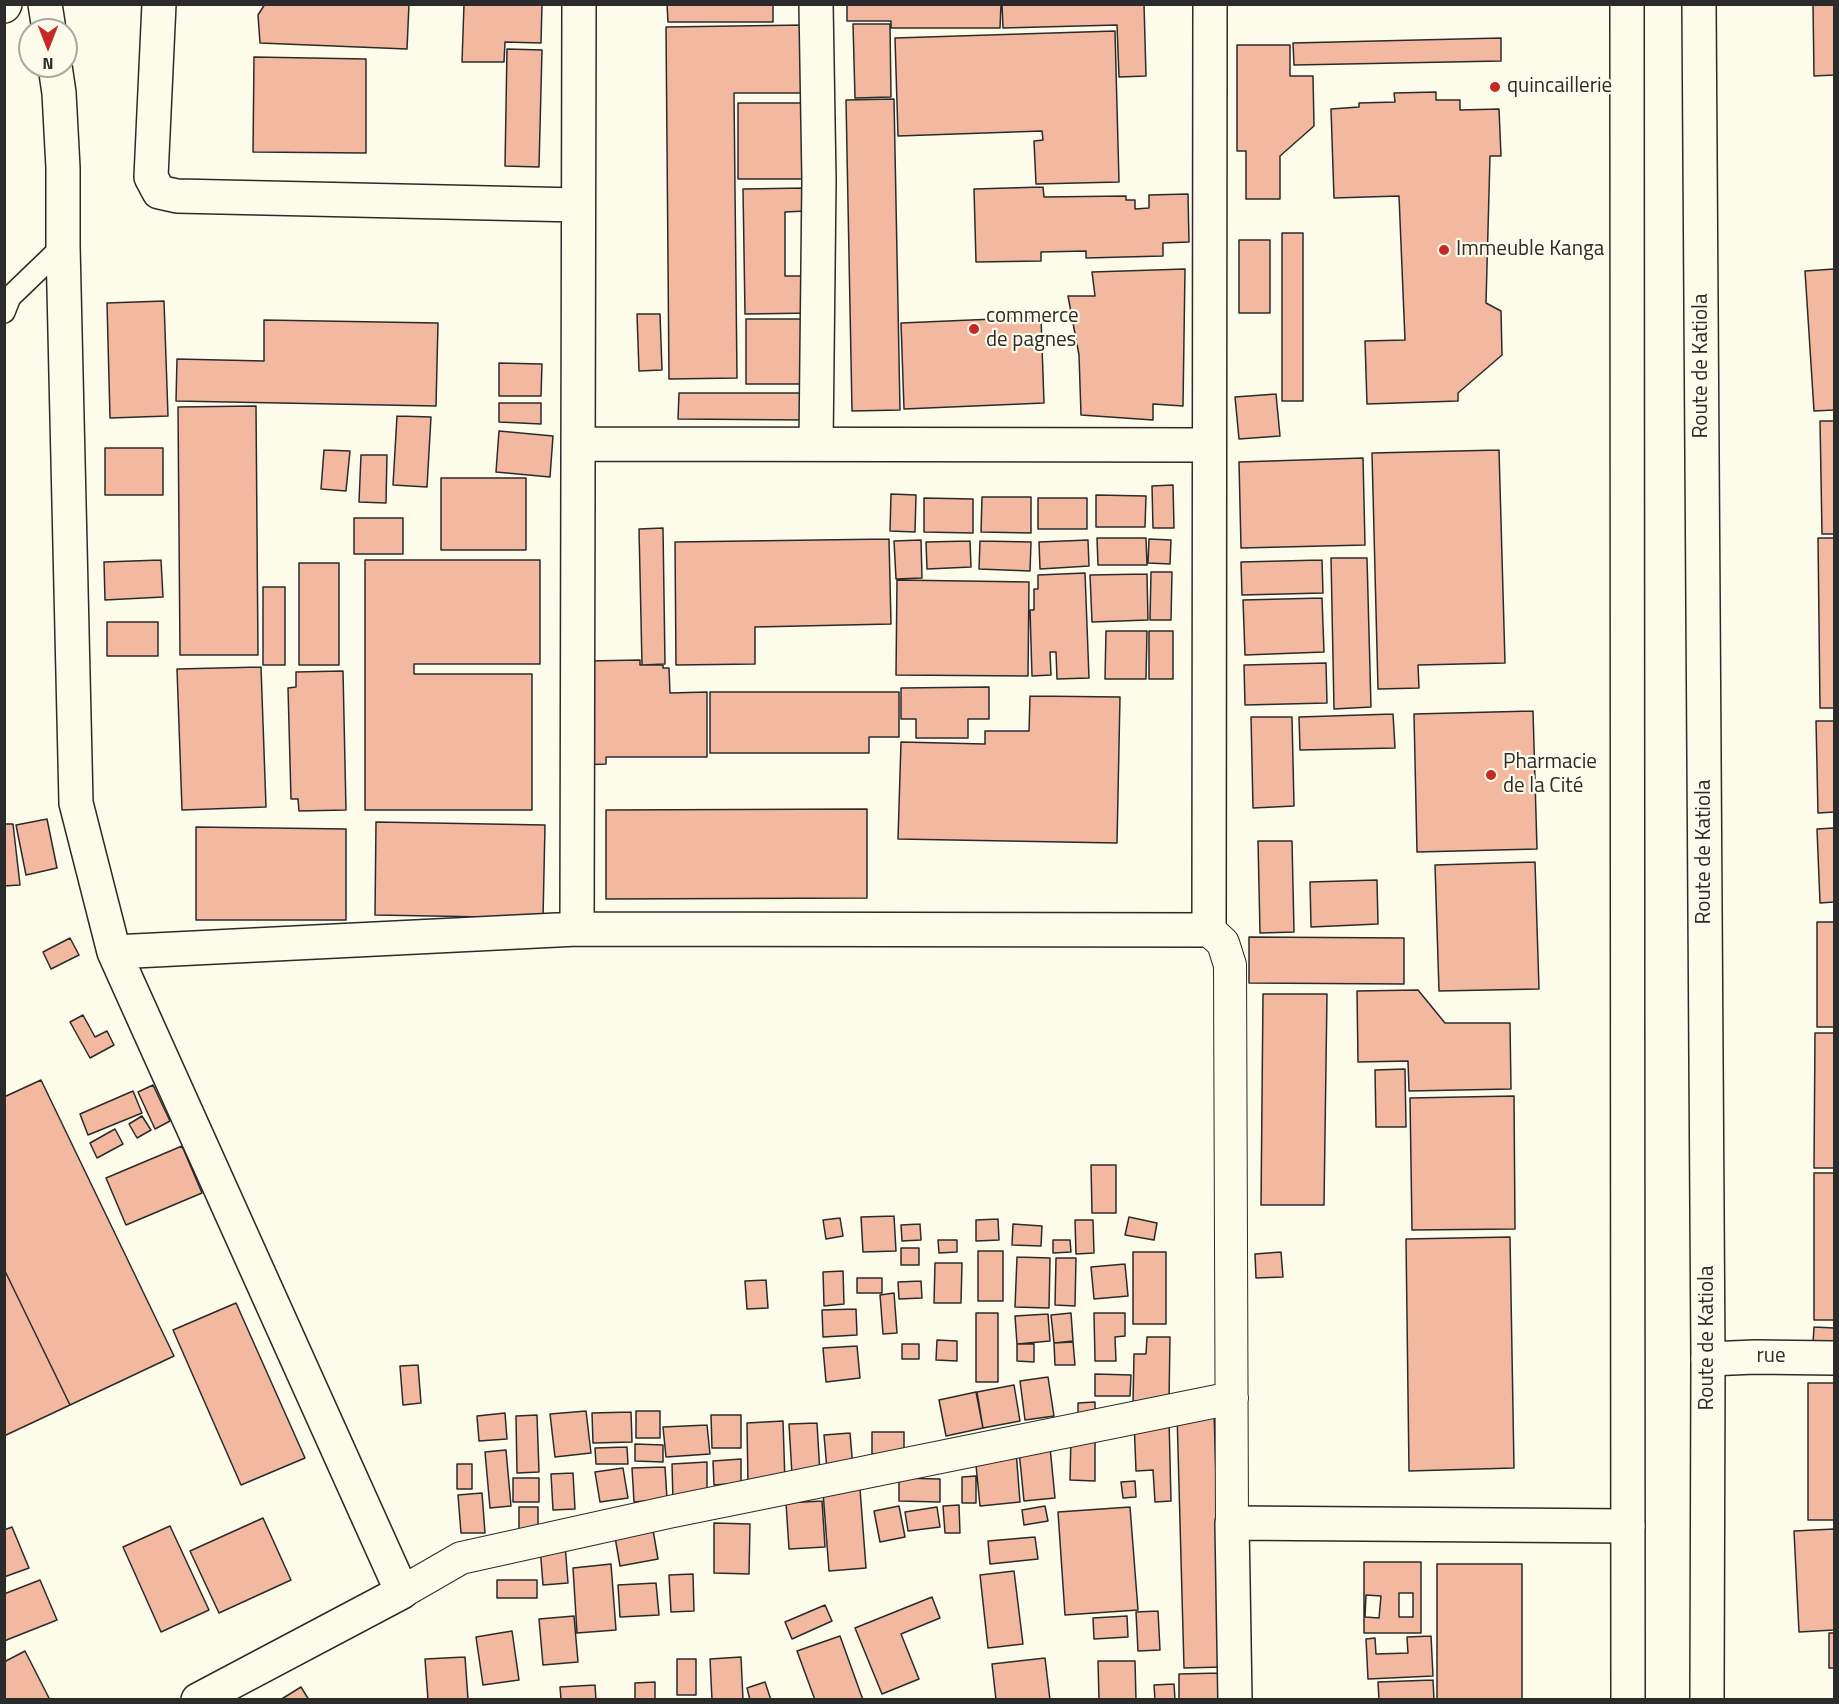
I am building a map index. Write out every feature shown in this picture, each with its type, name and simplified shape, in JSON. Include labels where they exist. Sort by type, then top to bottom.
[{"type":"main road","points":[[159,4],[151,177],[159,192],[177,196],[578,205]]},
{"type":"main road","points":[[578,929],[579,4]]},
{"type":"main road","points":[[816,4],[819,180],[816,444]]},
{"type":"main road","points":[[114,952],[578,929],[1209,930],[1210,4]]},
{"type":"main road","points":[[1628,4],[1628,1700]]},
{"type":"main road","name":"Route de Katiola","points":[[1699,4],[1708,1359],[1707,1700]]},
{"type":"main road","points":[[57,78],[63,168],[76,803],[114,952],[402,1592],[198,1700]]},
{"type":"main road","points":[[578,444],[1209,445]]},
{"type":"main road","name":"rue","points":[[1708,1359],[1834,1358]]},
{"type":"main road","points":[[1235,1700],[1232,1523],[1628,1526]]},
{"type":"street","points":[[1209,930],[1223,943],[1230,965],[1232,1523]]},
{"type":"street","points":[[402,1592],[461,1558],[669,1512],[1232,1398]]},
{"type":"lane","points":[[4,312],[10,297],[63,246]]},
{"type":"building","points":[[265,4],[409,4],[407,49],[260,43],[258,15]]},
{"type":"building","points":[[464,4],[542,4],[541,43],[505,42],[504,62],[462,62]]},
{"type":"building","points":[[667,4],[773,4],[773,22],[668,22]]},
{"type":"building","points":[[847,4],[1001,4],[1000,28],[891,28],[891,21],[847,21]]},
{"type":"building","points":[[1002,4],[1144,4],[1146,76],[1119,77],[1117,25],[1003,28]]},
{"type":"building","points":[[1813,4],[1834,4],[1834,75],[1814,76]]},
{"type":"building","points":[[853,24],[890,24],[891,97],[855,98]]},
{"type":"building","points":[[805,25],[806,93],[734,93],[737,378],[669,379],[666,27]]},
{"type":"building","points":[[1115,31],[1119,182],[1036,184],[1034,141],[1043,140],[1042,131],[898,136],[895,38]]},
{"type":"building","points":[[1501,38],[1501,61],[1294,65],[1293,43]]},
{"type":"building","points":[[1237,45],[1290,45],[1290,76],[1313,76],[1314,126],[1280,156],[1280,199],[1246,199],[1246,151],[1237,151]]},
{"type":"building","points":[[507,49],[542,50],[539,167],[505,166]]},
{"type":"building","points":[[254,57],[366,59],[366,153],[253,152]]},
{"type":"building","name":"Immeuble Kanga","points":[[1436,92],[1436,100],[1460,100],[1460,110],[1499,109],[1501,156],[1490,156],[1486,303],[1501,311],[1502,355],[1458,393],[1458,401],[1367,404],[1365,341],[1405,340],[1399,196],[1334,198],[1331,109],[1359,107],[1359,103],[1395,102],[1394,93]]},
{"type":"building","points":[[894,99],[900,410],[852,411],[846,100]]},
{"type":"building","points":[[738,103],[816,103],[816,179],[738,179]]},
{"type":"building","points":[[1043,187],[1044,197],[1126,196],[1126,200],[1135,200],[1135,209],[1149,208],[1149,195],[1188,194],[1189,242],[1163,243],[1163,256],[1086,258],[1086,251],[1041,252],[1041,261],[976,262],[974,189]]},
{"type":"building","points":[[806,188],[806,211],[785,212],[785,276],[813,276],[813,313],[745,314],[743,189]]},
{"type":"building","points":[[1282,233],[1303,233],[1303,401],[1282,401]]},
{"type":"building","points":[[1239,240],[1270,240],[1270,313],[1239,313]]},
{"type":"building","points":[[1185,269],[1183,406],[1153,404],[1153,420],[1081,415],[1079,355],[1068,296],[1095,296],[1092,272]]},
{"type":"building","points":[[1834,269],[1834,410],[1814,411],[1805,271]]},
{"type":"building","points":[[164,301],[168,416],[110,418],[107,303]]},
{"type":"building","points":[[637,314],[660,314],[662,370],[639,371]]},
{"type":"building","points":[[1041,317],[1044,403],[904,409],[901,323]]},
{"type":"building","points":[[746,319],[809,319],[809,384],[746,384]]},
{"type":"building","points":[[264,320],[438,323],[436,406],[176,401],[177,359],[264,361]]},
{"type":"building","points":[[499,363],[542,364],[541,396],[499,396]]},
{"type":"building","points":[[679,393],[806,393],[806,420],[678,419]]},
{"type":"building","points":[[1276,394],[1280,436],[1239,439],[1235,397]]},
{"type":"building","points":[[499,403],[541,403],[541,424],[499,422]]},
{"type":"building","points":[[256,406],[258,655],[180,655],[178,407]]},
{"type":"building","points":[[397,416],[431,417],[427,487],[393,485]]},
{"type":"building","points":[[1820,421],[1834,421],[1834,534],[1822,534]]},
{"type":"building","points":[[499,431],[553,436],[550,477],[496,472]]},
{"type":"building","points":[[105,448],[163,448],[163,495],[105,495]]},
{"type":"building","points":[[324,450],[350,451],[346,491],[321,489]]},
{"type":"building","points":[[1499,450],[1505,663],[1418,665],[1419,688],[1378,689],[1372,453]]},
{"type":"building","points":[[361,455],[387,455],[386,503],[359,502]]},
{"type":"building","points":[[1363,458],[1365,545],[1241,548],[1239,462]]},
{"type":"building","points":[[441,478],[526,478],[526,550],[441,550]]},
{"type":"building","points":[[1173,485],[1174,528],[1153,528],[1152,486]]},
{"type":"building","points":[[891,494],[916,495],[915,532],[890,531]]},
{"type":"building","points":[[1096,495],[1146,496],[1145,527],[1096,527]]},
{"type":"building","points":[[982,497],[1031,497],[1031,533],[981,532]]},
{"type":"building","points":[[924,498],[973,499],[973,533],[924,532]]},
{"type":"building","points":[[1038,498],[1087,498],[1087,529],[1038,529]]},
{"type":"building","points":[[354,518],[403,518],[403,554],[354,554]]},
{"type":"building","points":[[663,528],[665,664],[642,665],[639,529]]},
{"type":"building","points":[[1097,538],[1146,538],[1147,565],[1098,565]]},
{"type":"building","points":[[1818,538],[1834,538],[1834,708],[1820,708]]},
{"type":"building","points":[[889,539],[891,624],[755,627],[755,664],[676,665],[675,542]]},
{"type":"building","points":[[1149,539],[1171,540],[1170,564],[1148,563]]},
{"type":"building","points":[[921,540],[922,578],[896,579],[894,541]]},
{"type":"building","points":[[1088,540],[1089,566],[1040,569],[1039,542]]},
{"type":"building","points":[[970,541],[971,567],[927,569],[926,542]]},
{"type":"building","points":[[980,541],[1031,542],[1030,571],[979,569]]},
{"type":"building","points":[[1331,558],[1367,558],[1371,707],[1334,709]]},
{"type":"building","points":[[161,560],[163,597],[105,600],[104,562]]},
{"type":"building","points":[[365,560],[540,560],[540,664],[414,664],[414,674],[532,674],[532,810],[365,810]]},
{"type":"building","points":[[1322,560],[1323,593],[1242,595],[1241,562]]},
{"type":"building","points":[[299,563],[339,563],[339,665],[299,665]]},
{"type":"building","points":[[1151,572],[1172,572],[1171,620],[1150,620]]},
{"type":"building","points":[[1085,573],[1089,678],[1057,679],[1056,652],[1050,652],[1051,675],[1032,676],[1030,610],[1034,610],[1034,589],[1038,589],[1038,575]]},
{"type":"building","points":[[1147,574],[1148,620],[1092,622],[1090,575]]},
{"type":"building","points":[[897,580],[1029,582],[1028,676],[896,675]]},
{"type":"building","points":[[263,587],[285,587],[285,665],[263,665]]},
{"type":"building","points":[[1322,598],[1324,652],[1245,655],[1243,600]]},
{"type":"building","points":[[107,622],[158,622],[158,656],[107,656]]},
{"type":"building","points":[[1106,631],[1147,631],[1146,679],[1105,679]]},
{"type":"building","points":[[1149,631],[1173,631],[1173,679],[1149,679]]},
{"type":"building","points":[[640,660],[640,665],[663,665],[663,668],[669,668],[670,693],[707,692],[707,757],[606,757],[606,764],[581,765],[588,661]]},
{"type":"building","points":[[1326,663],[1327,703],[1245,705],[1244,665]]},
{"type":"building","points":[[261,667],[266,807],[182,810],[177,669]]},
{"type":"building","points":[[343,671],[346,810],[299,811],[298,799],[291,799],[288,688],[296,687],[296,672]]},
{"type":"building","points":[[989,687],[989,719],[968,719],[968,738],[916,738],[916,719],[901,719],[901,688]]},
{"type":"building","points":[[710,692],[899,692],[899,737],[869,737],[869,753],[710,753]]},
{"type":"building","points":[[1030,696],[1120,697],[1117,843],[898,839],[901,742],[985,744],[985,731],[1029,731]]},
{"type":"building","points":[[1533,711],[1537,849],[1417,852],[1414,714]]},
{"type":"building","points":[[1393,714],[1395,748],[1300,750],[1299,717]]},
{"type":"building","points":[[1251,717],[1292,717],[1294,806],[1253,808]]},
{"type":"building","points":[[1816,721],[1834,721],[1834,812],[1818,813]]},
{"type":"building","points":[[867,809],[867,898],[606,899],[606,810]]},
{"type":"building","points":[[47,819],[57,868],[26,875],[16,825]]},
{"type":"building","points":[[376,822],[545,825],[543,918],[375,915]]},
{"type":"building","points":[[4,824],[13,824],[20,885],[4,886]]},
{"type":"building","points":[[196,827],[346,829],[346,920],[196,920]]},
{"type":"building","points":[[1834,828],[1834,902],[1820,903],[1817,829]]},
{"type":"building","points":[[1258,841],[1292,841],[1294,932],[1260,933]]},
{"type":"building","points":[[1535,862],[1539,989],[1439,991],[1435,865]]},
{"type":"building","points":[[1377,880],[1378,924],[1311,927],[1310,882]]},
{"type":"building","points":[[1817,922],[1834,922],[1834,1027],[1817,1027]]},
{"type":"building","points":[[1249,937],[1404,938],[1404,984],[1249,983]]},
{"type":"building","points":[[70,938],[79,955],[51,969],[43,952]]},
{"type":"building","points":[[1418,990],[1445,1023],[1510,1023],[1511,1089],[1409,1091],[1408,1061],[1358,1062],[1357,991]]},
{"type":"building","points":[[1263,994],[1327,994],[1324,1205],[1261,1205]]},
{"type":"building","points":[[83,1015],[95,1037],[107,1031],[114,1045],[90,1058],[70,1022]]},
{"type":"building","points":[[1815,1033],[1834,1033],[1834,1168],[1814,1168]]},
{"type":"building","points":[[1405,1069],[1406,1127],[1376,1127],[1375,1070]]},
{"type":"building","points":[[41,1080],[174,1356],[70,1405],[4,1269],[4,1097]]},
{"type":"building","points":[[153,1085],[170,1121],[155,1129],[138,1092]]},
{"type":"building","points":[[133,1091],[142,1113],[88,1135],[80,1114]]},
{"type":"building","points":[[1514,1096],[1515,1229],[1412,1230],[1410,1098]]},
{"type":"building","points":[[142,1116],[151,1130],[137,1138],[129,1124]]},
{"type":"building","points":[[115,1129],[123,1144],[97,1158],[90,1143]]},
{"type":"building","points":[[182,1146],[202,1193],[126,1225],[106,1178]]},
{"type":"building","points":[[1091,1165],[1116,1165],[1116,1213],[1092,1213]]},
{"type":"building","points":[[1814,1173],[1834,1173],[1834,1320],[1814,1320]]},
{"type":"building","points":[[894,1216],[896,1251],[863,1252],[861,1217]]},
{"type":"building","points":[[1129,1217],[1157,1223],[1154,1240],[1125,1235]]},
{"type":"building","points":[[840,1218],[843,1236],[826,1239],[823,1220]]},
{"type":"building","points":[[998,1219],[999,1240],[976,1241],[976,1220]]},
{"type":"building","points":[[1075,1220],[1093,1220],[1094,1253],[1076,1254]]},
{"type":"building","points":[[920,1224],[921,1240],[902,1241],[901,1225]]},
{"type":"building","points":[[1013,1224],[1042,1226],[1041,1246],[1012,1245]]},
{"type":"building","points":[[1510,1237],[1514,1468],[1409,1471],[1406,1239]]},
{"type":"building","points":[[938,1240],[957,1240],[957,1252],[939,1253]]},
{"type":"building","points":[[1053,1240],[1070,1240],[1071,1252],[1053,1253]]},
{"type":"building","points":[[901,1248],[919,1248],[919,1265],[901,1265]]},
{"type":"building","points":[[978,1251],[1003,1251],[1003,1301],[978,1301]]},
{"type":"building","points":[[1133,1252],[1166,1252],[1166,1324],[1133,1324]]},
{"type":"building","points":[[1281,1252],[1283,1277],[1256,1278],[1255,1254]]},
{"type":"building","points":[[1017,1257],[1050,1258],[1049,1308],[1015,1307]]},
{"type":"building","points":[[1056,1258],[1076,1258],[1075,1306],[1055,1305]]},
{"type":"building","points":[[935,1263],[962,1263],[961,1303],[934,1303]]},
{"type":"building","points":[[1125,1264],[1128,1296],[1094,1299],[1091,1267]]},
{"type":"building","points":[[4,1269],[70,1405],[4,1436]]},
{"type":"building","points":[[843,1271],[844,1304],[824,1306],[823,1272]]},
{"type":"building","points":[[857,1278],[882,1278],[882,1293],[857,1293]]},
{"type":"building","points":[[766,1280],[768,1308],[747,1309],[745,1281]]},
{"type":"building","points":[[921,1281],[922,1298],[899,1299],[898,1282]]},
{"type":"building","points":[[894,1293],[897,1333],[883,1334],[880,1295]]},
{"type":"building","points":[[236,1303],[305,1458],[241,1485],[173,1330]]},
{"type":"building","points":[[856,1309],[857,1335],[823,1337],[822,1310]]},
{"type":"building","points":[[976,1313],[998,1313],[998,1382],[976,1382]]},
{"type":"building","points":[[1071,1313],[1073,1341],[1054,1343],[1051,1315]]},
{"type":"building","points":[[1094,1313],[1125,1313],[1125,1336],[1115,1337],[1116,1361],[1095,1361]]},
{"type":"building","points":[[1048,1314],[1050,1341],[1017,1344],[1015,1316]]},
{"type":"building","points":[[1814,1327],[1834,1328],[1834,1360],[1812,1359]]},
{"type":"building","points":[[1147,1337],[1170,1337],[1169,1402],[1133,1402],[1134,1354],[1146,1354]]},
{"type":"building","points":[[937,1340],[957,1341],[957,1361],[936,1360]]},
{"type":"building","points":[[1073,1342],[1075,1365],[1055,1365],[1054,1343]]},
{"type":"building","points":[[902,1344],[919,1344],[919,1359],[902,1359]]},
{"type":"building","points":[[1017,1344],[1034,1344],[1034,1362],[1017,1361]]},
{"type":"building","points":[[857,1346],[860,1378],[826,1382],[823,1348]]},
{"type":"building","points":[[418,1365],[421,1403],[403,1405],[400,1366]]},
{"type":"building","points":[[1095,1374],[1131,1375],[1130,1396],[1095,1396]]},
{"type":"building","points":[[1048,1377],[1054,1416],[1025,1420],[1020,1381]]},
{"type":"building","points":[[1808,1383],[1834,1383],[1834,1520],[1808,1520]]},
{"type":"building","points":[[1014,1385],[1020,1421],[983,1428],[977,1392]]},
{"type":"building","points":[[976,1392],[983,1428],[946,1436],[939,1400]]},
{"type":"building","points":[[1095,1402],[1095,1414],[1078,1415],[1078,1403]]},
{"type":"building","points":[[586,1411],[591,1453],[555,1457],[550,1414]]},
{"type":"building","points":[[636,1411],[660,1411],[660,1438],[636,1438]]},
{"type":"building","points":[[631,1412],[632,1442],[593,1443],[592,1413]]},
{"type":"building","points":[[505,1413],[507,1439],[479,1441],[477,1416]]},
{"type":"building","points":[[1177,1413],[1214,1413],[1222,1667],[1184,1668]]},
{"type":"building","points":[[537,1415],[539,1472],[517,1473],[516,1416]]},
{"type":"building","points":[[711,1415],[741,1415],[741,1448],[712,1448]]},
{"type":"building","points":[[1169,1419],[1171,1501],[1155,1502],[1153,1470],[1136,1471],[1134,1420]]},
{"type":"building","points":[[783,1421],[785,1483],[748,1485],[747,1423]]},
{"type":"building","points":[[817,1423],[820,1474],[792,1475],[789,1424]]},
{"type":"building","points":[[707,1425],[710,1454],[666,1457],[663,1427]]},
{"type":"building","points":[[872,1432],[904,1432],[904,1454],[872,1454]]},
{"type":"building","points":[[850,1433],[853,1468],[827,1470],[824,1435]]},
{"type":"building","points":[[1071,1436],[1095,1436],[1095,1481],[1070,1480]]},
{"type":"building","points":[[635,1444],[663,1445],[663,1462],[635,1461]]},
{"type":"building","points":[[627,1447],[628,1464],[596,1464],[595,1448]]},
{"type":"building","points":[[1050,1447],[1055,1498],[1024,1501],[1019,1451]]},
{"type":"building","points":[[506,1450],[511,1506],[490,1508],[485,1452]]},
{"type":"building","points":[[1016,1451],[1020,1502],[980,1506],[975,1455]]},
{"type":"building","points":[[741,1459],[741,1483],[714,1485],[713,1461]]},
{"type":"building","points":[[707,1462],[707,1499],[673,1501],[672,1464]]},
{"type":"building","points":[[457,1464],[472,1464],[472,1489],[457,1489]]},
{"type":"building","points":[[665,1467],[667,1499],[634,1502],[632,1468]]},
{"type":"building","points":[[623,1468],[628,1498],[600,1502],[595,1472]]},
{"type":"building","points":[[573,1473],[575,1509],[553,1510],[551,1474]]},
{"type":"building","points":[[976,1476],[976,1503],[962,1503],[962,1477]]},
{"type":"building","points":[[513,1478],[539,1478],[539,1502],[513,1502]]},
{"type":"building","points":[[899,1478],[940,1479],[940,1502],[899,1501]]},
{"type":"building","points":[[1135,1481],[1136,1497],[1123,1498],[1121,1482]]},
{"type":"building","points":[[860,1489],[866,1568],[829,1571],[823,1492]]},
{"type":"building","points":[[482,1493],[485,1533],[461,1533],[458,1495]]},
{"type":"building","points":[[822,1501],[825,1547],[789,1549],[786,1503]]},
{"type":"building","points":[[959,1505],[960,1533],[945,1533],[943,1506]]},
{"type":"building","points":[[899,1506],[905,1537],[880,1542],[874,1511]]},
{"type":"building","points":[[1045,1506],[1048,1521],[1024,1525],[1022,1510]]},
{"type":"building","points":[[519,1507],[538,1507],[538,1532],[519,1532]]},
{"type":"building","points":[[937,1507],[940,1527],[908,1531],[905,1512]]},
{"type":"building","points":[[1130,1507],[1138,1610],[1065,1615],[1058,1512]]},
{"type":"building","points":[[263,1518],[291,1580],[219,1613],[190,1551]]},
{"type":"building","points":[[714,1523],[750,1524],[749,1574],[714,1573]]},
{"type":"building","points":[[170,1526],[209,1610],[161,1632],[123,1547]]},
{"type":"building","points":[[12,1527],[29,1568],[4,1577],[4,1530]]},
{"type":"building","points":[[1834,1529],[1834,1630],[1799,1632],[1794,1531]]},
{"type":"building","points":[[653,1530],[658,1559],[620,1566],[615,1537]]},
{"type":"building","points":[[1035,1537],[1038,1559],[990,1564],[988,1541]]},
{"type":"building","points":[[565,1544],[568,1583],[543,1585],[540,1546]]},
{"type":"building","points":[[1364,1562],[1421,1562],[1421,1633],[1364,1633]],"holes":[[[1399,1593],[1413,1593],[1413,1617],[1399,1617]],[[1366,1595],[1381,1596],[1379,1618],[1365,1617]]]},
{"type":"building","points":[[611,1564],[616,1630],[577,1633],[573,1568]]},
{"type":"building","points":[[1437,1564],[1522,1564],[1522,1700],[1437,1700]]},
{"type":"building","points":[[1014,1571],[1023,1644],[988,1648],[980,1575]]},
{"type":"building","points":[[693,1574],[694,1611],[671,1612],[669,1575]]},
{"type":"building","points":[[40,1580],[57,1620],[4,1641],[4,1594]]},
{"type":"building","points":[[497,1580],[537,1580],[537,1598],[497,1598]]},
{"type":"building","points":[[656,1583],[659,1615],[620,1617],[618,1585]]},
{"type":"building","points":[[932,1597],[940,1618],[901,1634],[919,1679],[882,1694],[855,1628]]},
{"type":"building","points":[[825,1605],[832,1621],[792,1639],[785,1622]]},
{"type":"building","points":[[1158,1611],[1160,1650],[1138,1651],[1136,1612]]},
{"type":"building","points":[[574,1616],[578,1662],[543,1665],[539,1619]]},
{"type":"building","points":[[1127,1616],[1128,1637],[1094,1639],[1093,1618]]},
{"type":"building","points":[[512,1631],[519,1680],[483,1685],[476,1637]]},
{"type":"building","points":[[1829,1633],[1834,1633],[1834,1668],[1829,1668]]},
{"type":"building","points":[[840,1636],[863,1700],[815,1700],[797,1651]]},
{"type":"building","points":[[1431,1636],[1433,1676],[1368,1679],[1366,1639],[1375,1638],[1376,1654],[1408,1653],[1407,1637]]},
{"type":"building","points":[[25,1651],[50,1700],[4,1700],[4,1662]]},
{"type":"building","points":[[465,1657],[468,1699],[428,1700],[425,1659]]},
{"type":"building","points":[[741,1657],[743,1700],[712,1700],[710,1659]]},
{"type":"building","points":[[1045,1658],[1050,1700],[996,1700],[992,1664]]},
{"type":"building","points":[[677,1659],[696,1659],[696,1695],[677,1695]]},
{"type":"building","points":[[1098,1661],[1135,1661],[1136,1700],[1099,1700]]},
{"type":"building","points":[[1221,1673],[1222,1699],[1179,1699],[1179,1674]]},
{"type":"building","points":[[1433,1680],[1434,1700],[1379,1700],[1378,1682]]},
{"type":"building","points":[[655,1682],[655,1700],[635,1700],[635,1683]]},
{"type":"building","points":[[765,1682],[771,1700],[750,1700],[747,1688]]},
{"type":"building","points":[[1174,1684],[1175,1700],[1155,1700],[1154,1685]]},
{"type":"building","points":[[595,1685],[596,1700],[561,1700],[560,1687]]},
{"type":"building","points":[[301,1687],[309,1700],[280,1700]]},
{"type":"place","name":"quincaillerie","points":[[1495,87]]},
{"type":"place","name":"Immeuble Kanga","points":[[1444,250]]},
{"type":"place","name":"commerce de pagnes","points":[[974,329]]},
{"type":"place","name":"Pharmacie de la Cité","points":[[1491,775]]}]
